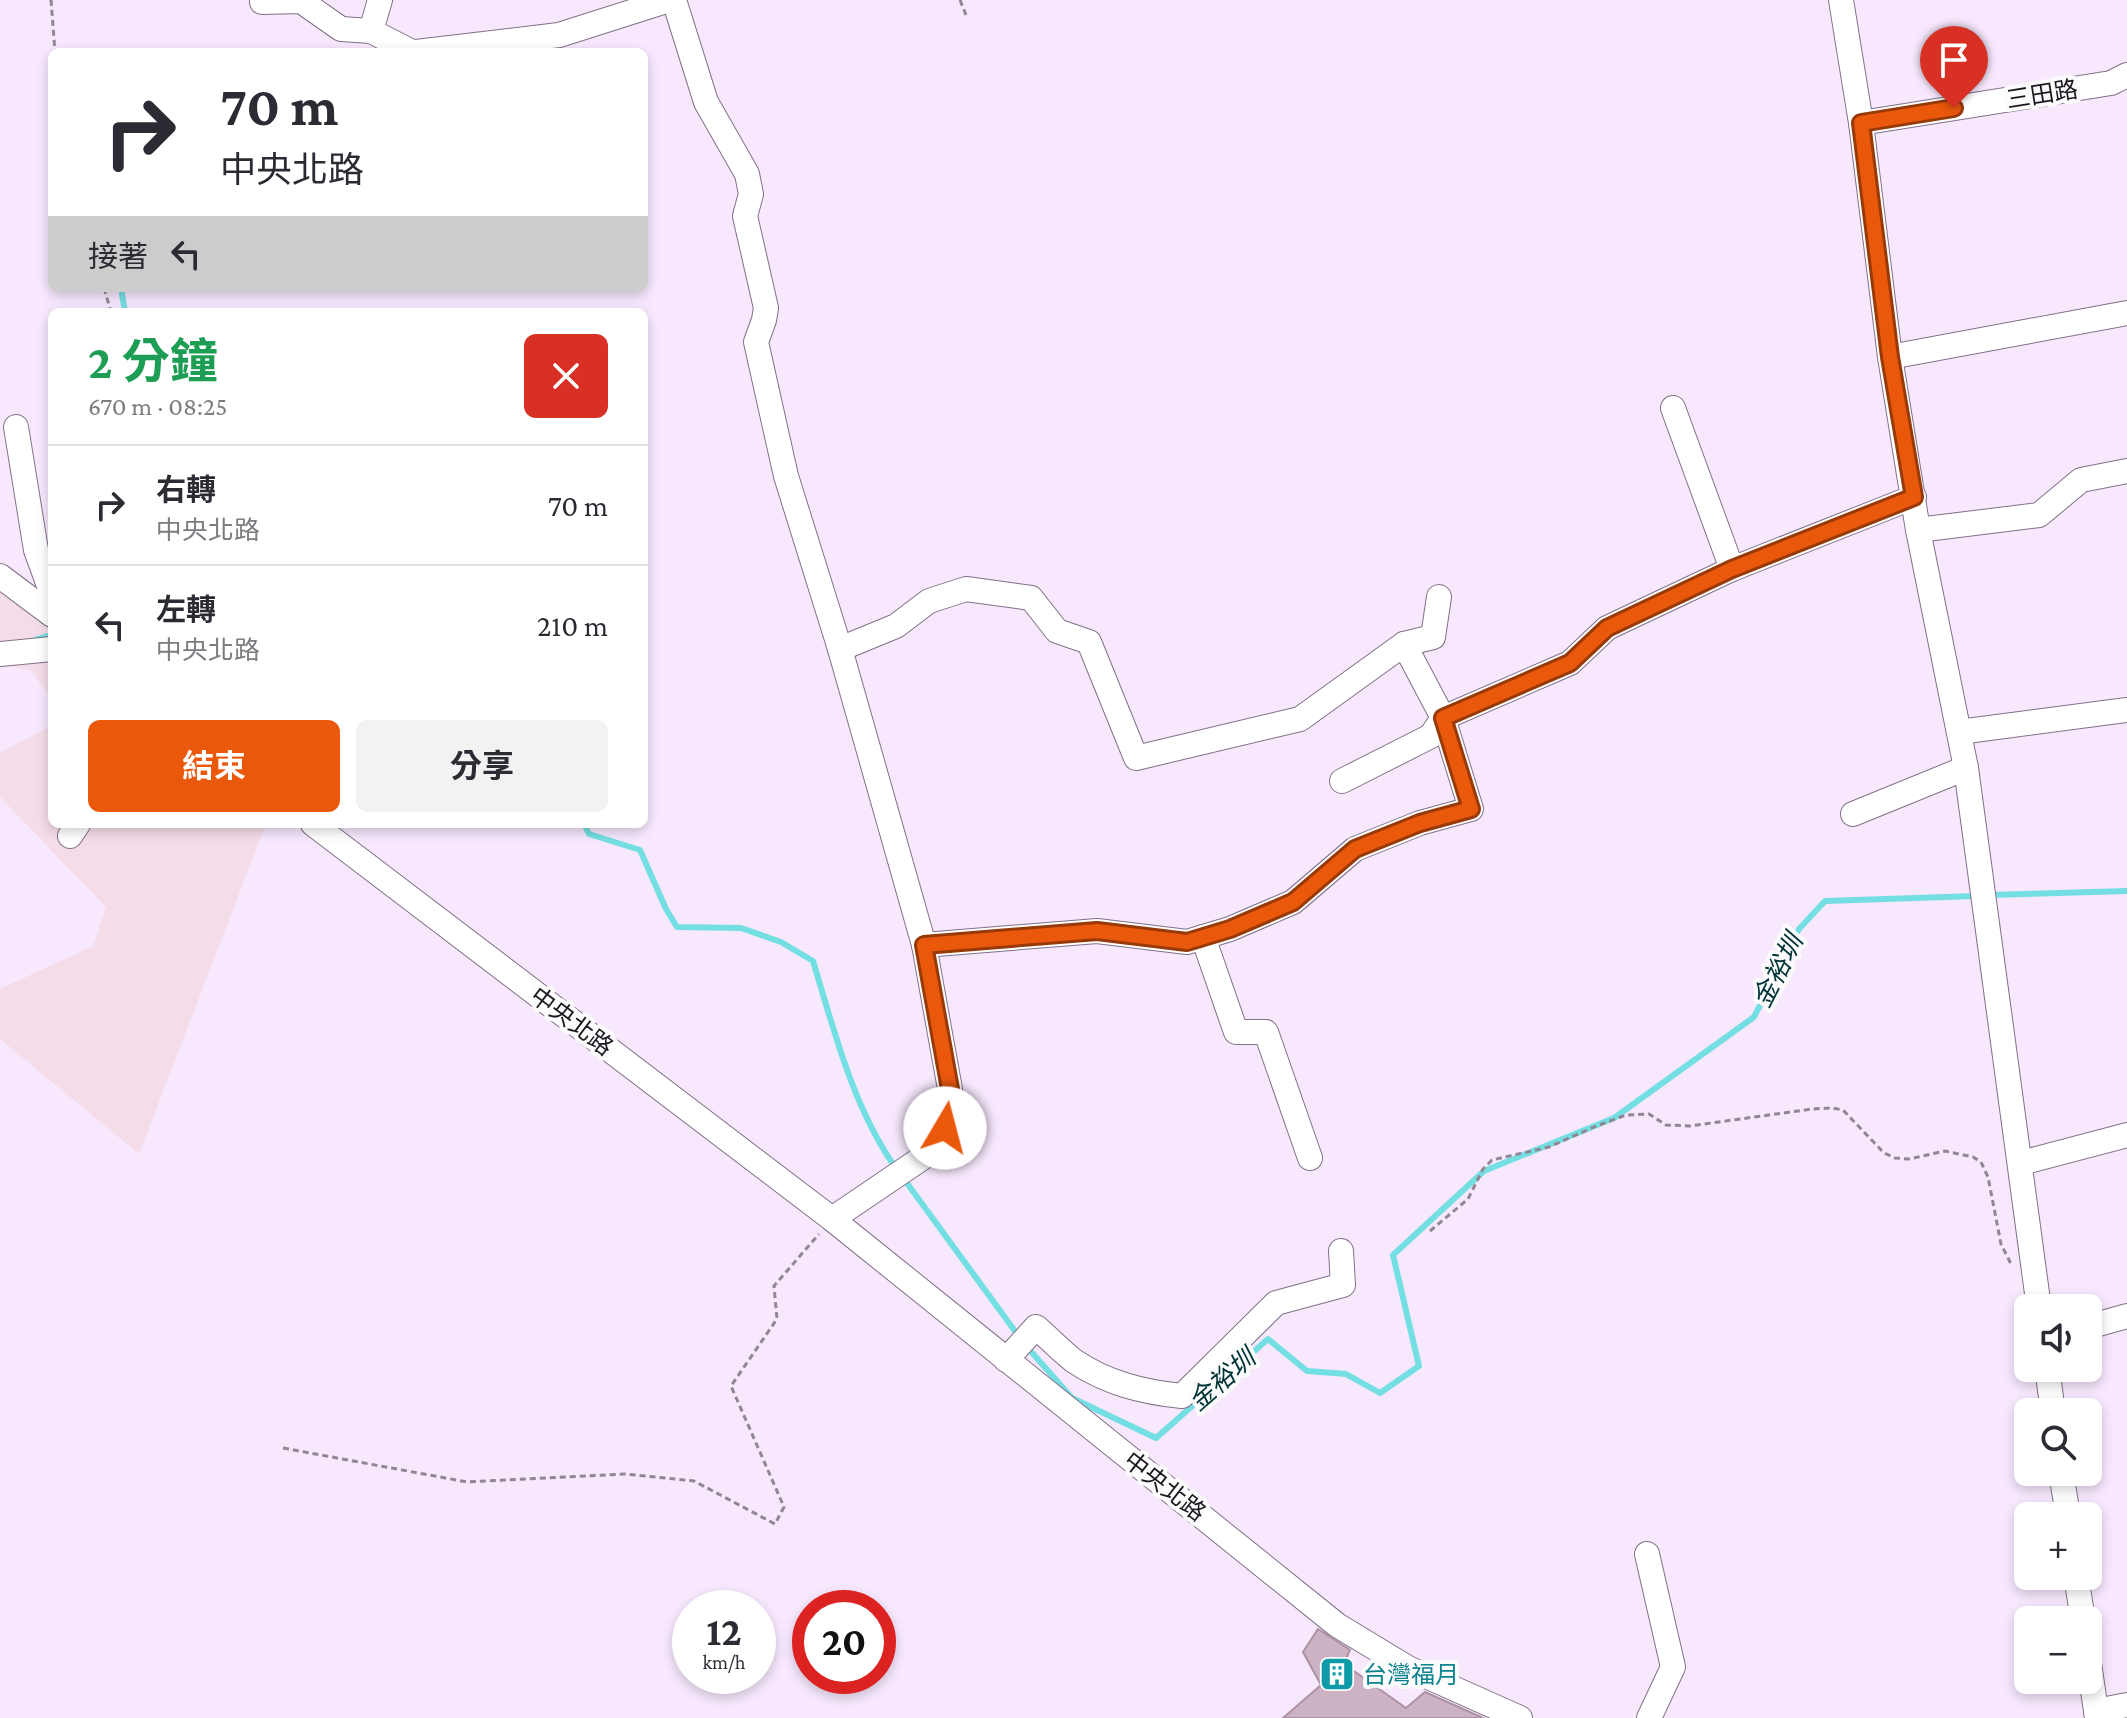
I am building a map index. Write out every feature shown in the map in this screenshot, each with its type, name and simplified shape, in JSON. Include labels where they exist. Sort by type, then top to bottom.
[{"type":"street","points":[[371,31],[380,0]]},
{"type":"street","points":[[448,48],[559,35],[672,0],[706,102],[747,174],[751,194],[745,216],[766,308],[756,342],[786,476],[840,649],[924,945],[950,1089],[945,1128],[925,1156],[832,1219]]},
{"type":"street","points":[[1841,0],[1861,123],[1890,357],[1918,530],[1966,768],[2037,1294]]},
{"type":"street","points":[[262,2],[301,1],[341,29],[371,31],[406,48]]},
{"type":"street","name":"三田路","points":[[1861,123],[2111,83],[2127,75]]},
{"type":"street","points":[[1890,357],[2127,313]]},
{"type":"street","points":[[1673,408],[1732,569]]},
{"type":"street","points":[[16,427],[36,550],[48,583]]},
{"type":"street","points":[[1918,530],[2039,515],[2081,480],[2127,471]]},
{"type":"street","points":[[1342,781],[1431,736],[1443,718],[1570,663],[1607,628],[1732,569],[1914,497]]},
{"type":"street","points":[[0,576],[48,612]]},
{"type":"street","points":[[840,649],[896,626],[929,601],[966,589],[1031,598],[1057,631],[1089,642],[1136,758],[1300,719],[1404,644],[1433,637],[1439,597]]},
{"type":"street","points":[[924,945],[1097,931],[1187,942],[1230,929],[1293,902],[1355,849],[1420,823],[1471,809],[1443,718],[1404,644]]},
{"type":"street","points":[[0,654],[48,649]]},
{"type":"street","points":[[1959,732],[2127,710]]},
{"type":"street","points":[[1853,814],[1966,768]]},
{"type":"street","name":"中央北路","points":[[318,828],[832,1219],[1337,1625],[1408,1668],[1506,1716]]},
{"type":"street","points":[[1203,937],[1236,1032],[1266,1032],[1310,1158]]},
{"type":"street","points":[[2021,1163],[2127,1135]]},
{"type":"street","points":[[1006,1360],[1036,1327],[1073,1360],[1109,1381],[1146,1392],[1182,1396],[1276,1303],[1343,1285],[1341,1251]]},
{"type":"street","points":[[2102,1323],[2127,1316]]},
{"type":"street","points":[[1647,1554],[1673,1667],[1649,1718]]},
{"type":"street","points":[[2093,1694],[2096,1715],[2127,1705]]},
{"type":"path","points":[[51,0],[55,48]]},
{"type":"path","points":[[960,0],[966,15]]},
{"type":"path","points":[[1430,1231],[1468,1199],[1483,1169],[1492,1160],[1549,1147],[1626,1115],[1649,1114],[1666,1125],[1690,1126],[1832,1108],[1843,1110],[1884,1153],[1895,1158],[1909,1159],[1945,1151],[1973,1157],[1981,1162],[1988,1177],[2004,1252],[2032,1294]]},
{"type":"path","points":[[283,1448],[467,1482],[625,1474],[694,1481],[775,1524],[784,1507],[731,1386],[777,1319],[774,1286],[832,1219]]},
{"type":"shaded area","points":[[0,591],[48,629],[48,694],[31,671],[0,664]]},
{"type":"shaded area","points":[[48,727],[48,828],[264,828],[139,1154],[0,1039],[0,989],[93,946],[106,907],[0,797],[0,753]]},
{"type":"building","name":"台灣福月","points":[[1318,1629],[1350,1650],[1344,1664],[1406,1708],[1425,1692],[1483,1718],[1283,1718],[1321,1685],[1303,1652]]},
{"type":"waterway","name":"金裕圳","points":[[122,292],[124,308]]},
{"type":"waterway","points":[[35,640],[48,636]]},
{"type":"waterway","name":"金裕圳","points":[[586,828],[589,834],[640,850],[677,927],[741,928],[781,942],[813,961],[857,1096],[897,1170]]},
{"type":"waterway","name":"金裕圳","points":[[1988,895],[2127,891]]},
{"type":"waterway","name":"金裕圳","points":[[1027,1347],[1072,1398],[1156,1438],[1268,1339],[1307,1371],[1346,1374],[1380,1393],[1419,1366],[1393,1255],[1484,1171],[1614,1118],[1754,1017],[1799,929],[1825,901],[1976,896]]},
{"type":"waterway","name":"金裕圳","points":[[904,1179],[1020,1338]]},
{"type":"place","name":"台灣福月","points":[[1337,1674]]},
{"type":"route","points":[[945,1128],[950,1089],[924,945],[1097,931],[1187,942],[1230,929],[1293,902],[1355,849],[1420,823],[1471,809],[1443,718],[1570,663],[1607,628],[1732,569],[1914,497],[1890,357],[1861,123],[1954,108]]}]
